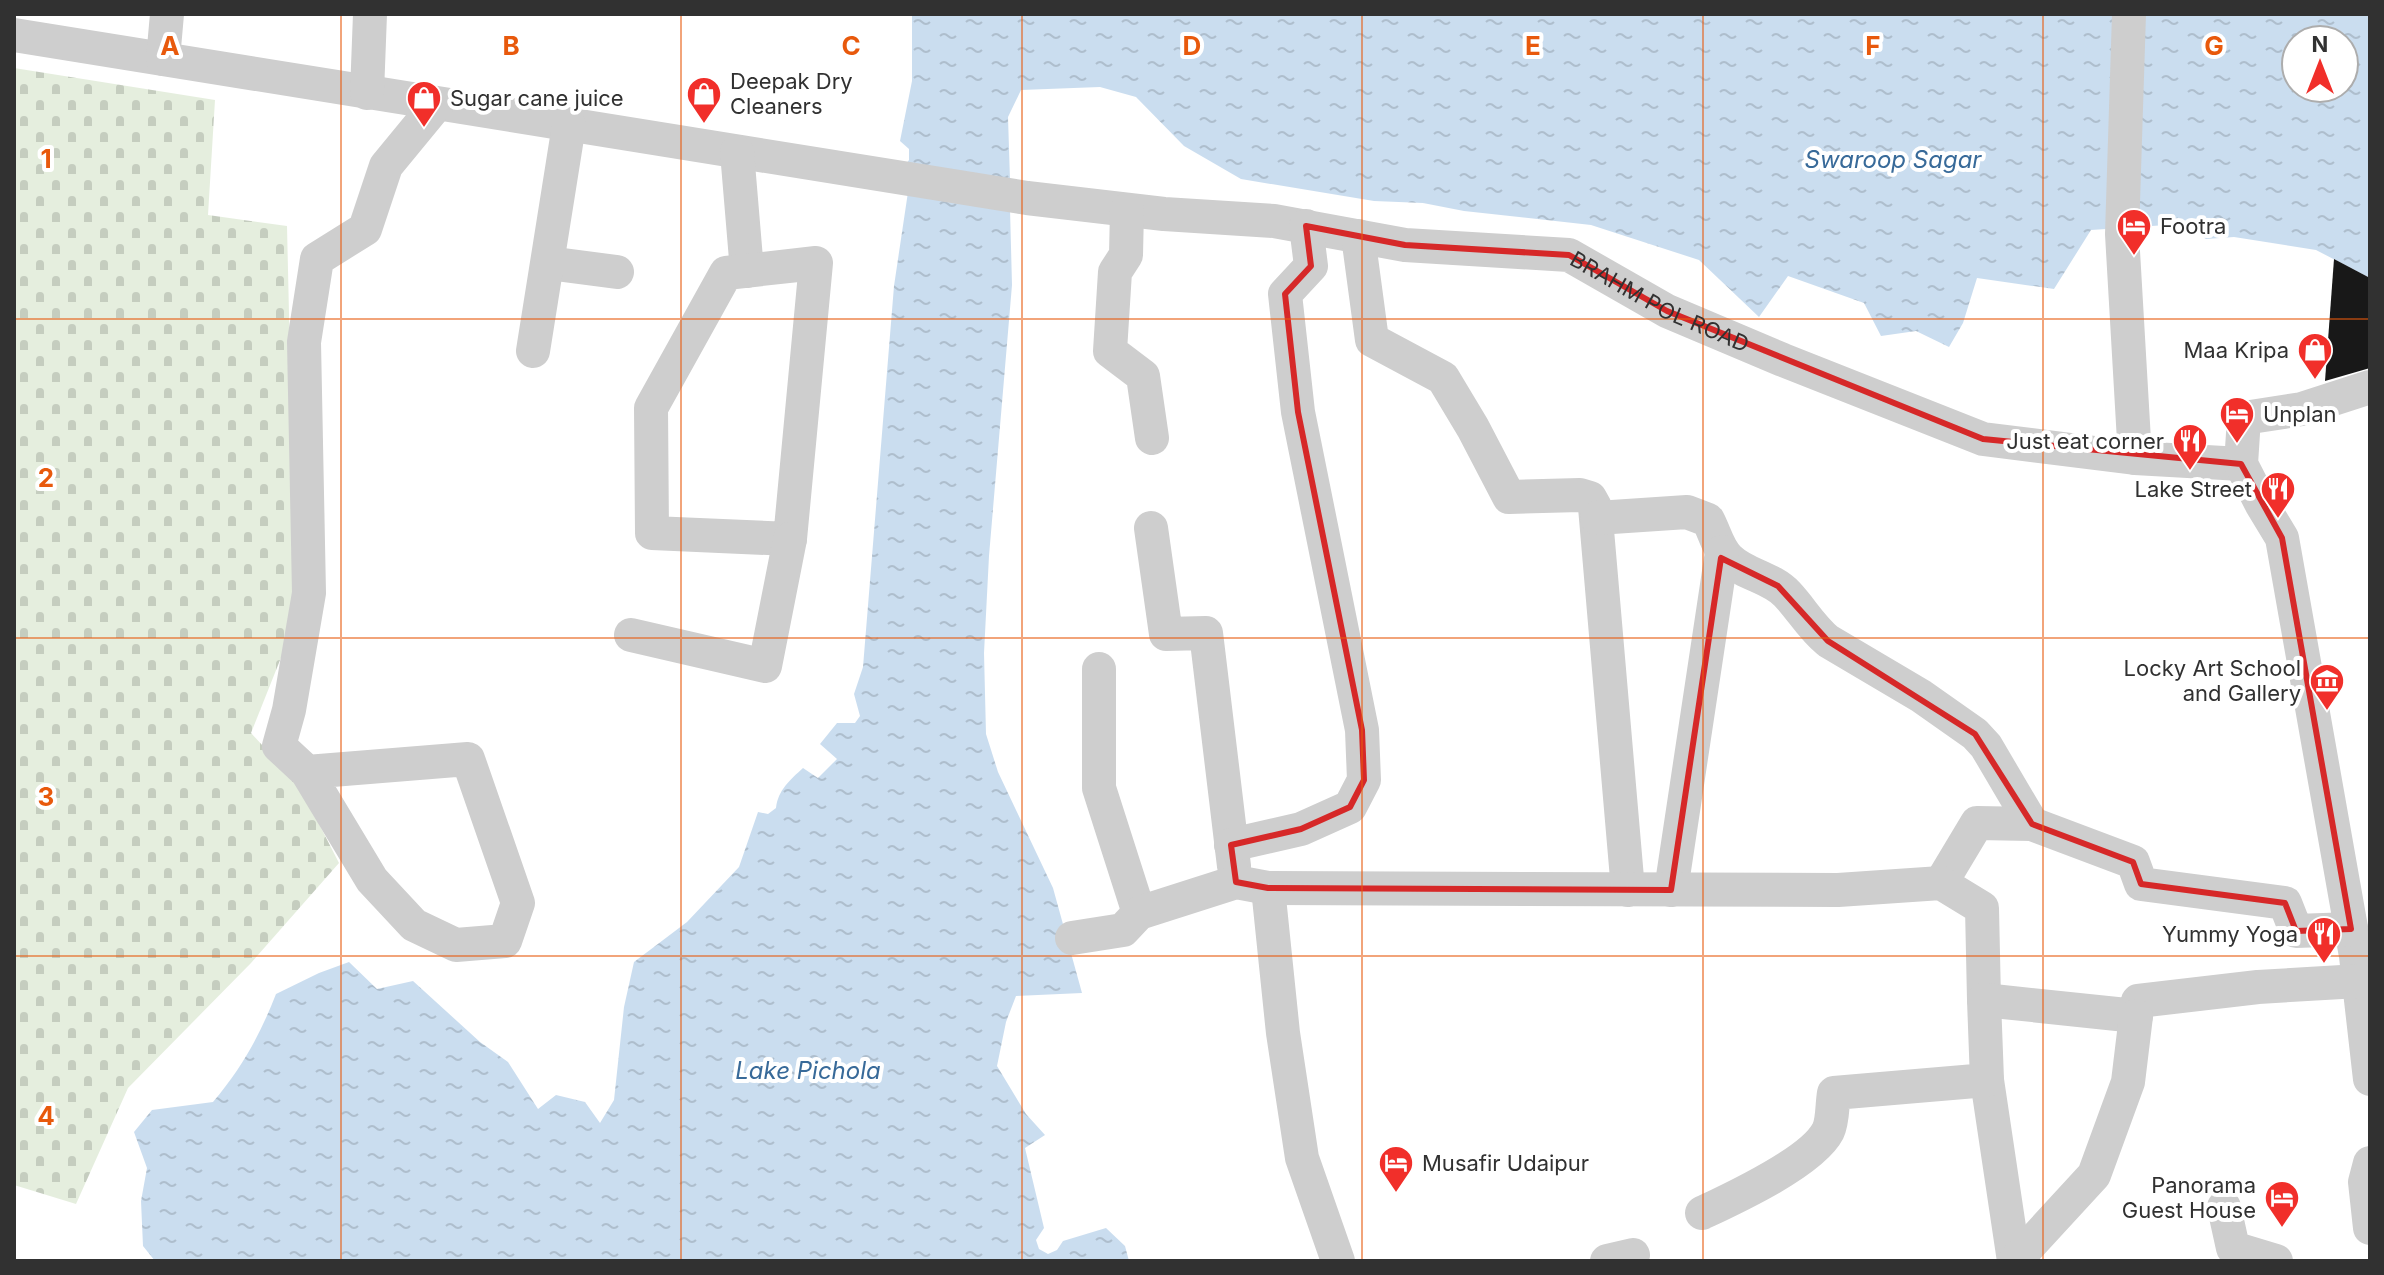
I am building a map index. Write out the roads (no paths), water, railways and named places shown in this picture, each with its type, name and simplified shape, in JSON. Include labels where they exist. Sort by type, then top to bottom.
[{"type":"street","points":[[163,59],[167,14]]},
{"type":"street","points":[[367,93],[370,14]]},
{"type":"street","points":[[2129,14],[2122,234],[2135,458]]},
{"type":"street","name":"BRAHM POL ROAD","points":[[14,35],[1027,198],[1127,210],[1274,221],[1405,245],[1569,255],[1667,311],[1983,439],[2135,458],[2241,464]]},
{"type":"street","points":[[307,772],[468,759],[518,903],[505,941],[456,945],[414,925],[372,880],[307,772],[279,746],[289,710],[309,593],[304,342],[317,259],[365,229],[386,166],[437,104]]},
{"type":"street","points":[[533,351],[569,125]]},
{"type":"street","points":[[737,152],[747,271]]},
{"type":"street","points":[[1127,210],[1126,255],[1115,272],[1110,351],[1143,376],[1152,438]]},
{"type":"street","points":[[1231,845],[1301,829],[1350,807],[1364,780],[1362,730],[1298,412],[1285,294],[1311,266],[1306,226]]},
{"type":"street","points":[[1358,236],[1372,340],[1443,378],[1509,497],[1580,495],[1590,498],[1597,518],[1628,890]]},
{"type":"street","points":[[548,263],[617,272]]},
{"type":"street","points":[[631,635],[765,666],[790,539],[816,263],[726,273],[651,408],[652,533],[790,539]]},
{"type":"street","points":[[2370,387],[2302,409],[2244,418],[2241,464],[2282,538],[2359,956],[2370,1079]]},
{"type":"street","points":[[1597,518],[1687,512],[1708,520],[1722,552],[1735,564],[1778,586],[1828,641],[1921,696],[1975,734],[1986,746],[2032,824]]},
{"type":"street","points":[[1151,528],[1166,634],[1206,633],[1231,845],[1252,885],[1283,1033],[1302,1158],[1338,1261]]},
{"type":"street","points":[[1671,890],[1722,552]]},
{"type":"street","points":[[1099,669],[1099,788],[1139,913]]},
{"type":"street","points":[[1941,883],[1977,823],[2032,824],[2133,862],[2141,884],[2285,903],[2296,931],[2359,956]]},
{"type":"street","points":[[1072,938],[1123,930],[1139,913],[1252,885],[1838,890],[1941,883],[1982,908],[1987,1080],[2015,1261]]},
{"type":"street","points":[[2015,1261],[2094,1175],[2128,1082],[2138,1001],[2258,987],[2359,956]]},
{"type":"street","points":[[1984,1000],[2136,1016]]},
{"type":"street","points":[[1702,1213],[1799,1161],[1829,1130],[1834,1093],[1987,1080]]},
{"type":"street","points":[[2370,1163],[2365,1182],[2370,1228]]},
{"type":"street","points":[[2224,1207],[2233,1248],[2276,1260]]},
{"type":"water","name":"Swaroop Sagar","points":[[912,14],[2370,14],[2370,278],[2316,250],[2234,237],[2206,239],[2182,224],[2091,230],[2054,289],[1977,278],[1963,323],[1949,347],[1916,331],[1881,336],[1864,303],[1788,276],[1759,317],[1699,260],[1591,225],[1464,211],[1423,203],[1374,201],[1241,179],[1184,146],[1136,97],[1100,87],[1021,90],[1008,117],[1010,180],[906,164],[909,149],[900,141],[912,81]]},
{"type":"water","name":"Lake Pichola","points":[[908,192],[1010,209],[1012,285],[984,653],[986,734],[998,772],[1053,888],[1082,993],[1016,996],[1006,1022],[997,1066],[1026,1114],[1045,1135],[1025,1148],[1044,1228],[1036,1240],[1039,1249],[1048,1254],[1057,1250],[1063,1241],[1106,1228],[1125,1246],[1129,1261],[155,1261],[143,1246],[141,1201],[147,1168],[134,1132],[152,1110],[213,1102],[249,1051],[276,994],[349,962],[377,989],[413,981],[480,1042],[508,1062],[538,1109],[556,1095],[585,1102],[600,1123],[614,1100],[624,1007],[634,962],[687,922],[739,867],[758,812],[768,814],[776,808],[782,791],[803,768],[818,778],[837,759],[820,744],[837,723],[855,723],[860,716],[854,694],[863,667],[894,286]]},
{"type":"place","name":"Deepak Dry Cleaners","points":[[704,125]]},
{"type":"place","name":"Sugar cane juice","points":[[424,129]]},
{"type":"place","name":"Footra","points":[[2134,257]]},
{"type":"place","name":"Maa Kripa","points":[[2315,381]]},
{"type":"place","name":"Unplan","points":[[2237,445]]},
{"type":"place","name":"Just eat corner","points":[[2190,472]]},
{"type":"place","name":"Lake Street","points":[[2278,520]]},
{"type":"place","name":"Locky Art School and Gallery","points":[[2327,712]]},
{"type":"place","name":"Yummy Yoga","points":[[2324,965]]},
{"type":"place","name":"Musafir Udaipur","points":[[1396,1194]]},
{"type":"place","name":"Panorama Guest House","points":[[2282,1229]]}]
